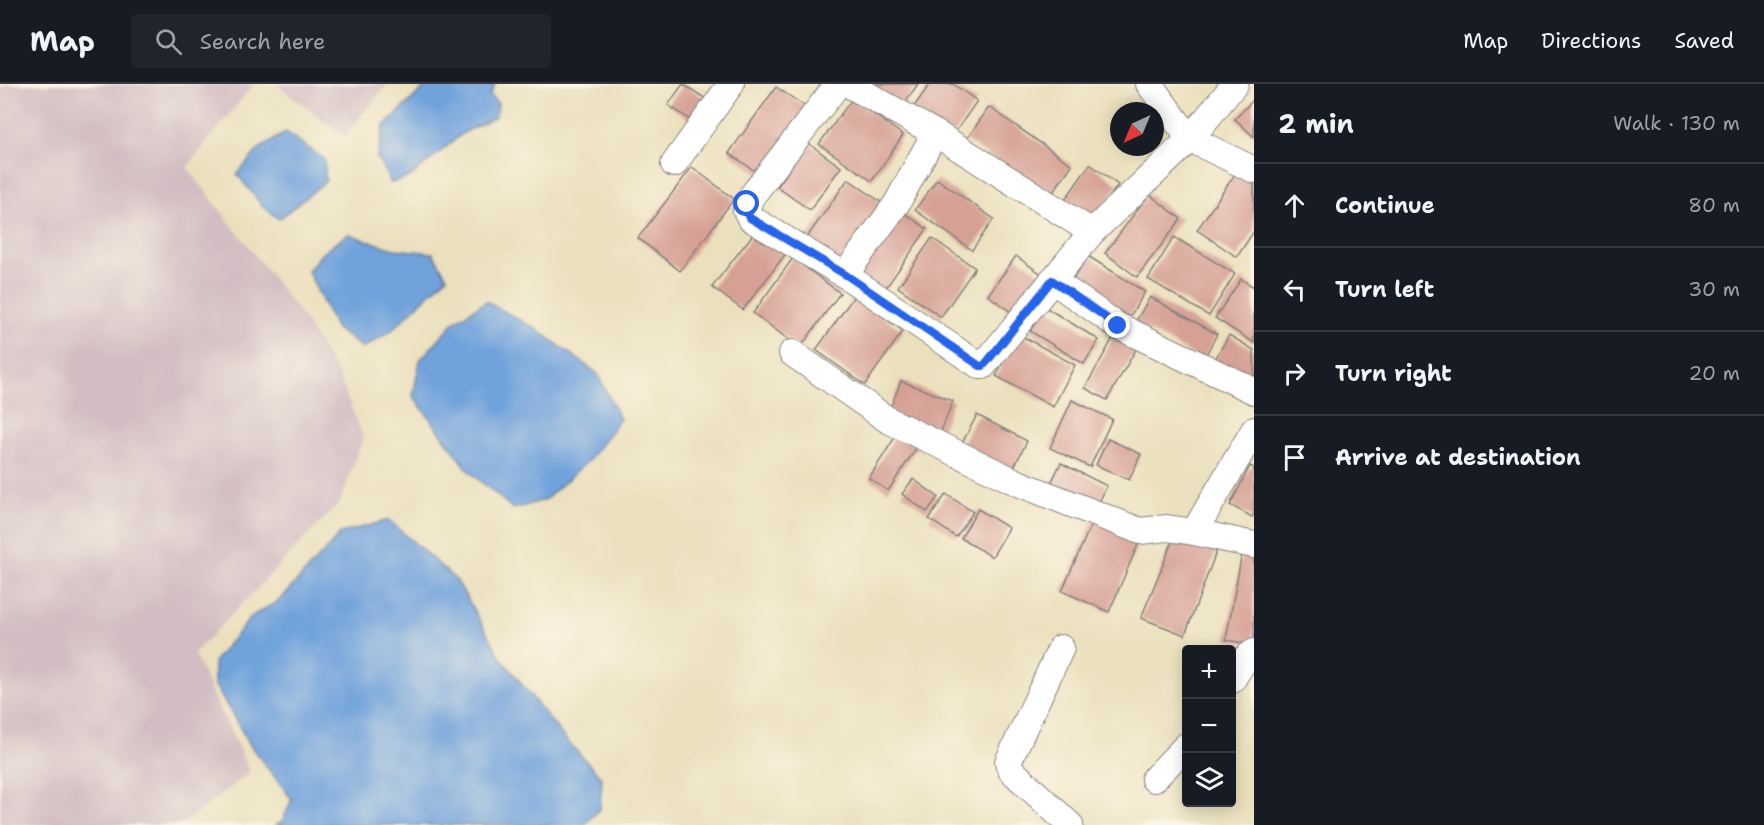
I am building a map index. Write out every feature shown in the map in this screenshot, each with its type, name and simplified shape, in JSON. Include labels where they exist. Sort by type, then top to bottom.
[{"type":"street","points":[[674,164],[731,84]]},
{"type":"street","points":[[838,84],[751,197],[746,210],[750,218],[846,275],[980,366],[986,363],[1092,232],[1190,139],[1235,84]]},
{"type":"street","points":[[848,84],[935,134],[1092,232]]},
{"type":"street","points":[[1149,84],[1190,139],[1254,170]]},
{"type":"street","points":[[846,275],[897,203],[935,134]]},
{"type":"street","points":[[1052,280],[1118,326],[1254,392]]},
{"type":"street","points":[[792,353],[888,420],[1018,483],[1140,531],[1167,528],[1254,545]]},
{"type":"street","points":[[1194,532],[1254,430]]},
{"type":"street","points":[[1061,648],[1008,762],[1011,770],[1070,825]]},
{"type":"street","points":[[1236,674],[1246,658],[1254,652]]},
{"type":"street","points":[[1154,778],[1182,750]]},
{"type":"shaded area","points":[[6,84],[254,84],[187,167],[300,313],[338,374],[363,437],[341,501],[194,654],[250,772],[181,825],[0,825],[0,92]]},
{"type":"shaded area","points":[[276,84],[388,84],[344,136]]},
{"type":"water","points":[[428,84],[495,84],[490,95],[498,104],[495,117],[463,133],[410,177],[391,183],[377,157],[384,126]]},
{"type":"water","points":[[286,132],[324,159],[326,181],[279,219],[263,207],[237,174],[259,149]]},
{"type":"water","points":[[348,234],[394,249],[433,253],[447,277],[391,331],[363,348],[336,329],[308,271],[322,253]]},
{"type":"water","points":[[486,301],[536,329],[597,373],[620,419],[590,459],[545,500],[513,509],[470,472],[413,396],[420,360],[455,321]]},
{"type":"water","points":[[389,520],[457,581],[502,659],[566,740],[602,778],[600,809],[584,825],[276,825],[283,820],[292,799],[252,748],[214,684],[214,661],[252,616],[280,600],[341,533]]},
{"type":"building","points":[[683,84],[712,103],[698,125],[668,105]]},
{"type":"building","points":[[874,84],[918,84],[902,107],[872,86]]},
{"type":"building","points":[[930,84],[953,84],[977,101],[952,137],[913,108]]},
{"type":"building","points":[[776,87],[812,111],[765,178],[729,153]]},
{"type":"building","points":[[852,99],[903,135],[872,181],[819,144]]},
{"type":"building","points":[[1252,101],[1254,103],[1254,137],[1235,119]]},
{"type":"building","points":[[989,107],[1072,165],[1049,198],[966,140]]},
{"type":"building","points":[[808,143],[841,167],[810,210],[777,187]]},
{"type":"building","points":[[1090,164],[1118,185],[1091,224],[1062,204]]},
{"type":"building","points":[[692,167],[734,199],[680,271],[638,238]]},
{"type":"building","points":[[1239,168],[1254,178],[1254,231],[1237,257],[1197,230]]},
{"type":"building","points":[[848,179],[885,205],[842,266],[805,240]]},
{"type":"building","points":[[937,179],[994,219],[972,250],[915,210]]},
{"type":"building","points":[[1149,194],[1181,219],[1137,277],[1105,253]]},
{"type":"building","points":[[900,210],[927,229],[883,292],[856,273]]},
{"type":"building","points":[[757,229],[787,252],[743,310],[712,287]]},
{"type":"building","points":[[1174,237],[1235,274],[1209,316],[1148,279]]},
{"type":"building","points":[[932,238],[975,268],[941,317],[898,287]]},
{"type":"building","points":[[1016,256],[1047,278],[1019,318],[988,295]]},
{"type":"building","points":[[1088,256],[1145,292],[1129,318],[1071,282]]},
{"type":"building","points":[[793,258],[840,293],[800,348],[753,313]]},
{"type":"building","points":[[1241,279],[1254,287],[1254,343],[1215,318]]},
{"type":"building","points":[[854,296],[903,331],[865,385],[816,350]]},
{"type":"building","points":[[1150,297],[1217,334],[1203,360],[1135,323]]},
{"type":"building","points":[[1045,307],[1099,340],[1084,364],[1030,331]]},
{"type":"building","points":[[1117,331],[1139,344],[1107,400],[1085,388]]},
{"type":"building","points":[[1018,334],[1075,365],[1053,407],[996,376]]},
{"type":"building","points":[[1229,335],[1254,350],[1254,387],[1213,363]]},
{"type":"building","points":[[901,381],[953,401],[939,436],[887,416]]},
{"type":"building","points":[[1072,400],[1112,419],[1090,467],[1050,448]]},
{"type":"building","points":[[977,415],[1027,441],[1011,473],[960,447]]},
{"type":"building","points":[[897,434],[917,447],[888,491],[869,478]]},
{"type":"building","points":[[1108,439],[1141,454],[1129,480],[1096,465]]},
{"type":"building","points":[[1061,463],[1107,486],[1096,508],[1050,485]]},
{"type":"building","points":[[1250,466],[1254,468],[1254,513],[1252,517],[1230,505]]},
{"type":"building","points":[[913,479],[938,497],[927,512],[902,494]]},
{"type":"building","points":[[946,494],[973,512],[956,537],[929,519]]},
{"type":"building","points":[[978,509],[1009,528],[992,557],[961,538]]},
{"type":"building","points":[[1093,520],[1140,540],[1109,612],[1062,591]]},
{"type":"building","points":[[1176,533],[1219,544],[1185,635],[1141,618]]},
{"type":"building","points":[[1243,547],[1254,550],[1254,645],[1226,640]]},
{"type":"route","points":[[747,204],[746,210],[750,218],[846,275],[980,366],[986,363],[1052,280],[1118,326]]}]
